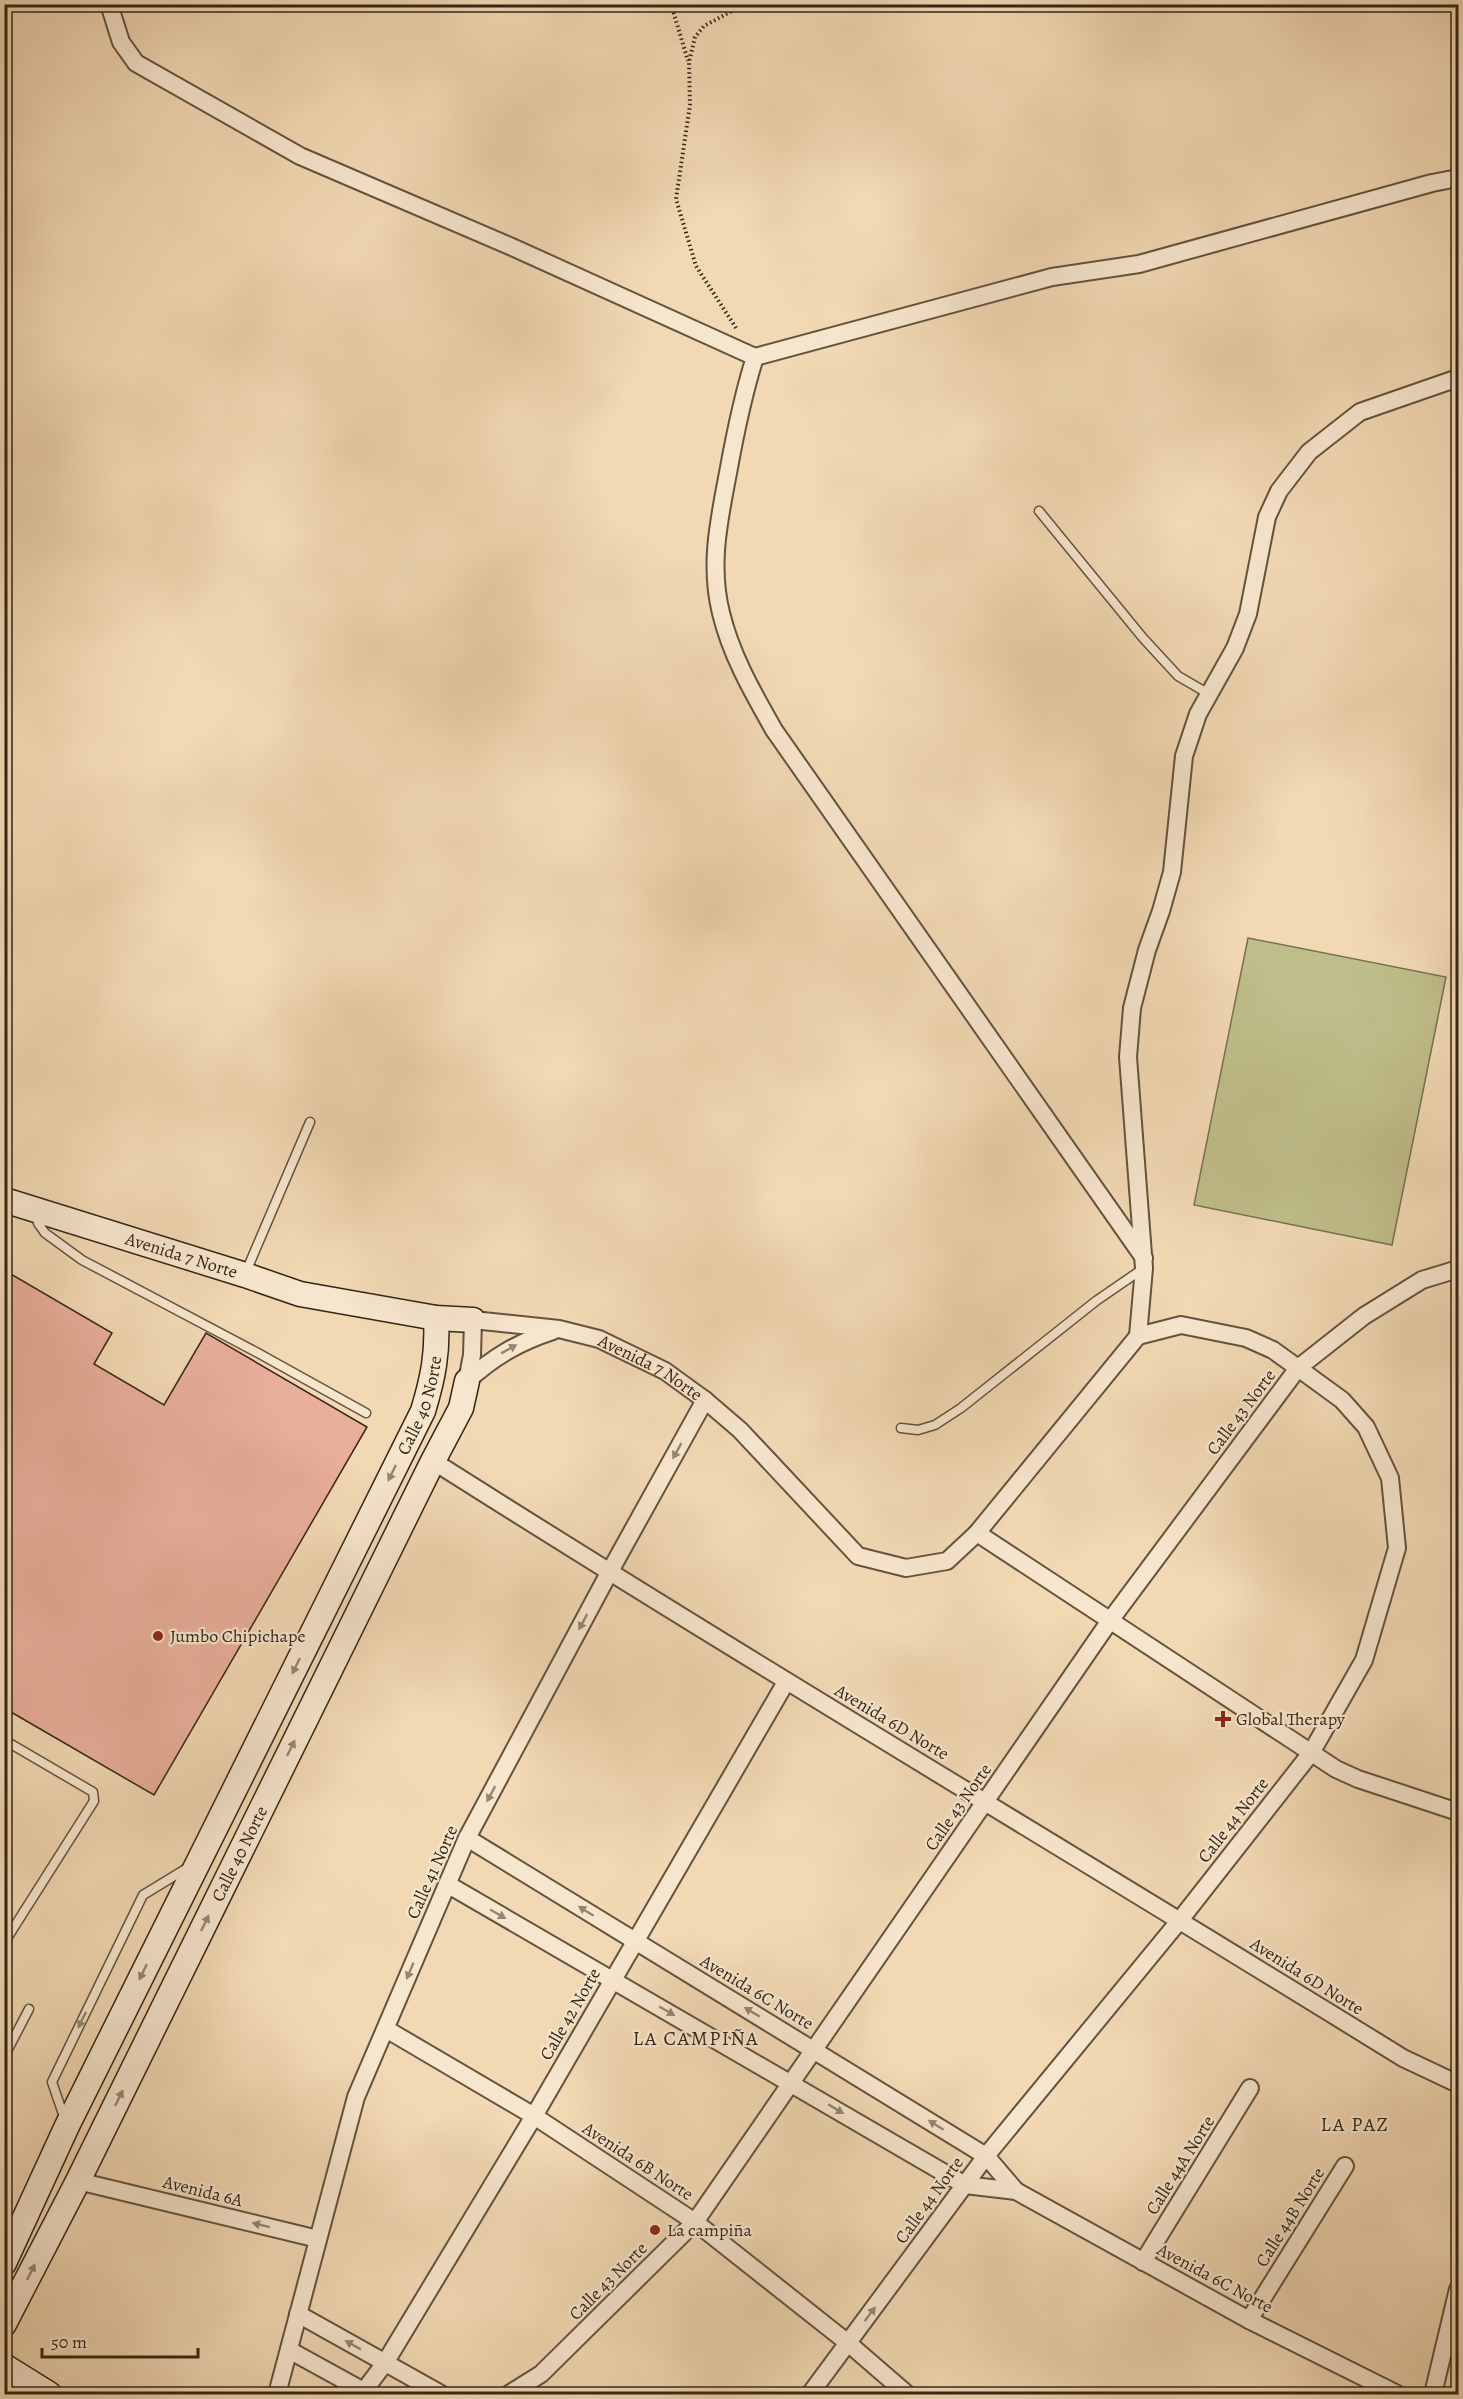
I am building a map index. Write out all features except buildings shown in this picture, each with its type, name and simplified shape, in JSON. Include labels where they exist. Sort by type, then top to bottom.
[{"type":"street","points":[[109,4],[121,42],[135,63],[300,156],[512,247],[754,357],[1052,277],[1139,264],[1432,183],[1458,178]]},
{"type":"street","points":[[754,357],[740,407],[716,535],[714,572],[721,614],[746,682],[774,730],[1144,1263]]},
{"type":"street","points":[[1138,1336],[1144,1263],[1128,1057],[1132,1008],[1147,950],[1173,872],[1184,756],[1198,714],[1235,648],[1248,614],[1268,517],[1279,491],[1309,452],[1360,412],[1458,378]]},
{"type":"street","name":"Avenida 7 Norte","points":[[4,1200],[300,1294],[436,1318],[558,1329],[599,1339],[665,1371],[705,1400],[740,1430],[858,1556],[906,1568],[947,1561],[977,1533],[1138,1336]]},
{"type":"street","name":"Calle 43 Norte","points":[[509,2394],[541,2374],[695,2222],[1109,1622],[1298,1368],[1374,1310],[1422,1280],[1458,1269]]},
{"type":"street","name":"Calle 40 Norte","points":[[7,2249],[423,1411],[433,1376],[437,1346],[436,1318]]},
{"type":"street","name":"Calle 40 Norte","points":[[4,2324],[78,2181],[461,1408],[472,1355],[473,1320]]},
{"type":"street","name":"Calle 44 Norte","points":[[810,2394],[986,2156],[1180,1920],[1311,1753],[1364,1660],[1397,1548],[1390,1478],[1366,1427],[1341,1400],[1298,1368],[1273,1350],[1246,1338],[1181,1325],[1138,1336]]},
{"type":"street","points":[[467,1381],[486,1363],[506,1350],[528,1339],[558,1329]]},
{"type":"street","name":"Calle 41 Norte","points":[[277,2394],[356,2097],[447,1884],[467,1838],[705,1400]]},
{"type":"street","name":"Avenida 6D Norte","points":[[433,1461],[609,1573],[986,1801],[1402,2058],[1458,2084]]},
{"type":"street","points":[[977,1533],[1109,1622],[1336,1769],[1358,1779],[1458,1812]]},
{"type":"street","name":"Calle 42 Norte","points":[[366,2393],[534,2115],[786,1682]]},
{"type":"street","name":"Avenida 6C Norte","points":[[467,1838],[986,2156],[1016,2191],[1249,2320],[1397,2394]]},
{"type":"street","name":"Avenida 6C Norte","points":[[447,1884],[965,2185],[1016,2191]]},
{"type":"street","name":"Avenida 6B Norte","points":[[386,2029],[534,2115],[695,2222],[848,2343],[907,2394]]},
{"type":"street","name":"Calle 44A Norte","points":[[1143,2262],[1250,2088]]},
{"type":"street","name":"Calle 44B Norte","points":[[1249,2320],[1345,2166]]},
{"type":"street","name":"Avenida 6A","points":[[78,2181],[318,2239]]},
{"type":"street","points":[[1433,2394],[1458,2289]]},
{"type":"street","points":[[298,2314],[441,2394]]},
{"type":"street","points":[[289,2350],[366,2393]]},
{"type":"street","points":[[4,2366],[50,2394]]},
{"type":"lane","points":[[1039,511],[1143,638],[1178,676],[1209,694]]},
{"type":"lane","points":[[245,1275],[310,1122]]},
{"type":"lane","points":[[35,1208],[38,1223],[45,1233],[81,1260],[366,1413]]},
{"type":"lane","points":[[901,1428],[918,1430],[935,1425],[961,1408],[1144,1263]]},
{"type":"lane","points":[[4,1740],[93,1792],[95,1796],[4,1943]]},
{"type":"lane","points":[[67,2126],[52,2082],[143,1895],[199,1860]]},
{"type":"lane","points":[[4,2057],[29,2009]]},
{"type":"path","points":[[671,4],[688,62],[690,105],[676,199],[696,266],[754,357]]},
{"type":"path","points":[[688,62],[695,37],[704,26],[745,4]]},
{"type":"shaded area","points":[[1248,938],[1446,977],[1392,1245],[1194,1205]]},
{"type":"place","name":"Jumbo Chipichape","points":[[158,1636]]},
{"type":"place","name":"Global Therapy","points":[[1223,1719]]},
{"type":"place","name":"La campiña","points":[[655,2230]]},
{"type":"district","name":"LA CAMPIÑA","points":[[696,2038]]},
{"type":"district","name":"LA PAZ","points":[[1355,2124]]}]
